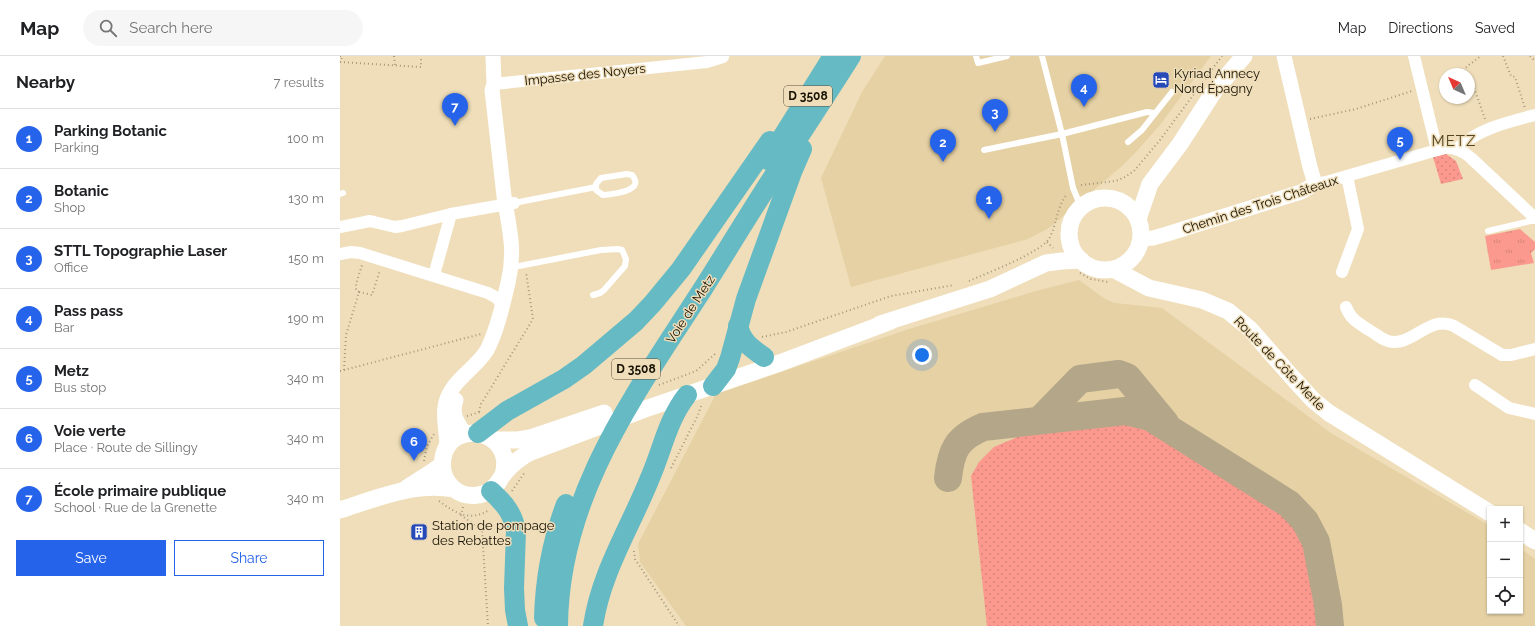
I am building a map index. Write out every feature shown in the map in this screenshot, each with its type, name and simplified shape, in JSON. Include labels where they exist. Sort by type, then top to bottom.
[{"type":"highway","points":[[477,428],[564,378],[596,356],[627,330],[653,303],[681,269],[831,56]]},
{"type":"highway","name":"Voie de Metz","points":[[544,626],[546,584],[557,532],[569,494],[586,456],[622,390],[831,56]]},
{"type":"highway","name":"Voie de Metz","points":[[558,626],[561,585],[566,551],[580,505],[600,459],[620,420],[775,173],[823,102],[851,56]]},
{"type":"highway","points":[[710,387],[726,369],[755,273],[792,172],[823,102]]},
{"type":"highway","points":[[738,326],[743,339],[750,348],[764,357]]},
{"type":"highway","points":[[593,626],[601,590],[611,561],[650,478],[666,430],[675,412],[687,395]]},
{"type":"highway","points":[[497,483],[516,531],[515,610],[518,626]]},
{"type":"main road","points":[[1138,219],[1150,184],[1180,144],[1215,90],[1244,56]]},
{"type":"main road","points":[[1114,199],[1132,210],[1138,219],[1141,230],[1141,239],[1134,256],[1128,262],[1113,269],[1101,270],[1090,267],[1081,260],[1071,246],[1069,238],[1070,227],[1074,216],[1081,207],[1088,202],[1097,199],[1114,199],[1129,195],[1150,184]]},
{"type":"main road","points":[[1046,263],[1069,238]]},
{"type":"main road","points":[[1134,256],[1143,285]]},
{"type":"main road","points":[[460,492],[445,478],[442,465],[443,455],[452,441],[477,428],[518,440],[530,438],[590,418],[657,390],[764,357],[891,321],[990,289],[1046,263],[1081,260]]},
{"type":"main road","name":"Route de Côte Merle","points":[[1113,269],[1154,290],[1202,300],[1228,311],[1250,329],[1296,382],[1329,413],[1487,511]]},
{"type":"main road","points":[[402,490],[441,487],[478,495],[497,483],[517,460],[524,456],[645,410],[777,364],[891,321]]},
{"type":"main road","points":[[477,428],[502,450],[504,456],[504,469],[497,483]]},
{"type":"main road","points":[[340,510],[402,490],[442,465]]},
{"type":"main road","points":[[1523,534],[1535,541]]},
{"type":"street","points":[[477,428],[455,420],[453,412],[456,397],[466,384],[486,364],[498,344],[513,299],[519,268],[521,246],[510,204],[500,89],[494,84],[492,56]]},
{"type":"street","points":[[1284,56],[1315,184]]},
{"type":"street","points":[[1414,56],[1437,150]]},
{"type":"street","name":"Impasse des Noyers","points":[[494,84],[707,62],[723,57]]},
{"type":"street","points":[[1532,115],[1473,136],[1457,149],[1471,158],[1535,219]]},
{"type":"street","name":"Chemin des Trois Châteaux","points":[[1141,239],[1153,238],[1167,234],[1302,192],[1315,184],[1437,150],[1448,148],[1457,149]]},
{"type":"street","points":[[1342,272],[1358,229],[1347,176]]},
{"type":"street","points":[[340,227],[370,221],[402,226],[452,214],[510,204]]},
{"type":"street","points":[[434,275],[452,214]]},
{"type":"street","points":[[340,254],[351,252],[365,255],[434,275],[488,293],[497,298],[502,304]]},
{"type":"street","points":[[447,447],[444,408],[449,394],[482,357],[488,348],[502,304],[519,268]]},
{"type":"street","points":[[1346,307],[1350,317],[1388,341],[1404,341],[1430,326],[1443,324],[1454,326],[1494,351],[1506,356],[1535,349]]},
{"type":"street","points":[[1475,385],[1509,408],[1535,414]]},
{"type":"lane","points":[[976,56],[978,64],[1007,56]]},
{"type":"lane","points":[[1042,56],[1062,134],[1073,188],[1081,207]]},
{"type":"lane","points":[[1128,142],[1142,130],[1172,92]]},
{"type":"lane","points":[[984,150],[1062,134],[1147,112],[1155,113]]},
{"type":"lane","points":[[627,174],[632,175],[635,180],[633,188],[628,191],[603,195],[598,192],[596,187],[597,182],[601,178],[627,174]]},
{"type":"lane","points":[[510,204],[596,187]]},
{"type":"lane","points":[[1488,231],[1535,219]]},
{"type":"lane","points":[[519,268],[601,250],[622,250],[626,259],[625,266],[604,290],[600,293],[592,295]]},
{"type":"path","points":[[340,56],[342,56],[341,62],[421,66],[421,59]]},
{"type":"path","points":[[394,56],[395,65]]},
{"type":"path","points":[[1082,184],[1116,181],[1125,178],[1134,171],[1160,140],[1222,56]]},
{"type":"path","points":[[1465,68],[1468,64],[1477,60],[1480,56]]},
{"type":"path","points":[[1503,56],[1511,76],[1515,77],[1532,115]]},
{"type":"path","points":[[1532,57],[1535,61]]},
{"type":"path","points":[[1299,121],[1356,109],[1422,88]]},
{"type":"path","points":[[1475,90],[1489,130]]},
{"type":"path","points":[[966,282],[1040,248],[1047,242],[1061,203],[1068,192]]},
{"type":"path","points":[[365,255],[356,284],[356,290],[360,292],[372,295],[384,260]]},
{"type":"path","points":[[477,428],[481,404],[533,319],[519,268]]},
{"type":"path","points":[[755,337],[786,332],[891,296],[960,284]]},
{"type":"path","points":[[344,370],[346,335],[360,292]]},
{"type":"path","points":[[340,371],[494,331]]},
{"type":"path","points":[[657,390],[696,371],[719,351]]},
{"type":"path","points":[[669,472],[698,415],[710,387]]},
{"type":"path","points":[[477,428],[479,412]]},
{"type":"path","points":[[424,465],[424,454],[435,433]]},
{"type":"path","points":[[460,492],[462,515]]},
{"type":"path","points":[[437,499],[462,515],[478,528],[482,529],[488,626]]},
{"type":"path","points":[[634,549],[635,559],[679,626]]},
{"type":"shaded area","points":[[885,56],[1211,56],[1160,125],[1134,154],[1049,228],[1028,239],[851,287],[821,178],[862,92]]},
{"type":"shaded area","points":[[1079,280],[1105,299],[1115,303],[1162,308],[1331,433],[1487,524],[1487,614],[1523,614],[1523,550],[1535,559],[1535,626],[686,626],[640,562],[638,544],[716,394],[909,329],[1036,291]]},
{"type":"green space","points":[[1446,154],[1456,161],[1463,179],[1441,184],[1433,157]]},
{"type":"green space","points":[[1520,229],[1535,242],[1535,249],[1531,253],[1534,263],[1491,270],[1485,236]]},
{"type":"green space","points":[[1108,423],[1134,426],[1161,436],[1282,514],[1296,528],[1305,546],[1319,626],[987,626],[971,476],[979,462],[994,447],[1020,436]]},
{"type":"taxiway","points":[[1040,420],[1080,379],[1119,374],[1127,377],[1165,423]]},
{"type":"taxiway","points":[[948,478],[951,460],[957,446],[967,436],[983,427],[1125,411],[1150,417],[1289,504],[1305,521],[1316,542],[1328,605],[1330,626]]},
{"type":"place","name":"Kyriad Annecy Nord Épagny","points":[[1161,80]]},
{"type":"place","name":"Pass pass","points":[[1084,107]]},
{"type":"place","name":"École primaire publique","points":[[455,126]]},
{"type":"place","name":"STTL Topographie Laser","points":[[995,132]]},
{"type":"place","name":"Metz","points":[[1400,160]]},
{"type":"place","name":"Botanic","points":[[943,162]]},
{"type":"place","name":"Parking Botanic","points":[[989,219]]},
{"type":"place","name":"Voie verte","points":[[414,461]]},
{"type":"place","name":"Station de pompage des Rebattes","points":[[419,532]]},
{"type":"district","name":"METZ","points":[[1454,141]]}]
